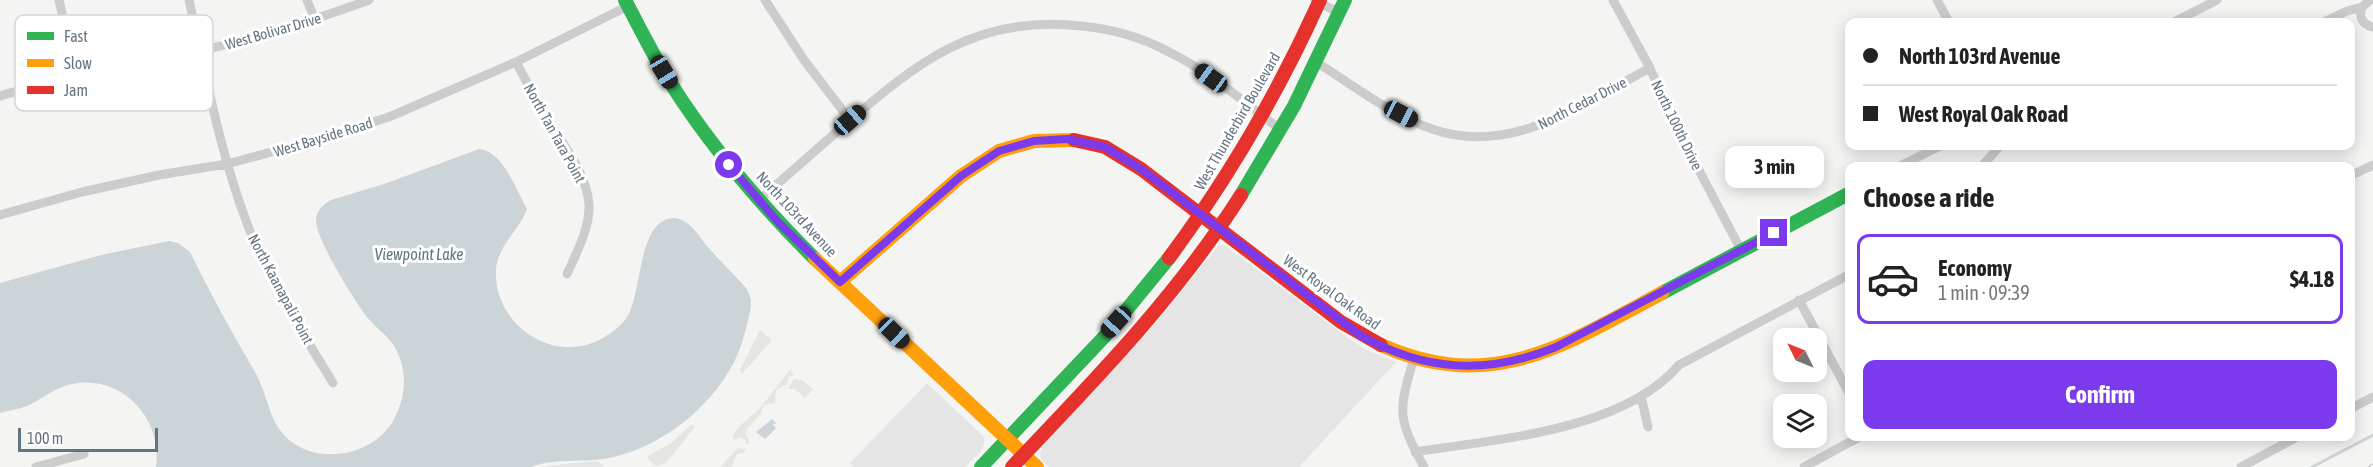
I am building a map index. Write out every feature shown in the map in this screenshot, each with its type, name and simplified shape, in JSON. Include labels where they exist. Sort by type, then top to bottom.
[{"type":"street","points":[[59,0],[62,15]]},
{"type":"street","name":"North Kaanapali Point","points":[[189,0],[192,15]]},
{"type":"street","points":[[307,0],[315,20]]},
{"type":"street","name":"West Bolivar Drive","points":[[213,49],[315,20],[369,0]]},
{"type":"street","points":[[765,0],[804,60],[850,120]]},
{"type":"street","name":"North 100th Drive","points":[[1613,0],[1650,68],[1672,119],[1741,250]]},
{"type":"street","points":[[1937,0],[1946,18]]},
{"type":"street","points":[[2182,18],[2217,0]]},
{"type":"street","points":[[2332,18],[2361,7],[2370,0]]},
{"type":"street","points":[[1012,467],[1159,307],[1219,228],[1281,130],[1316,63],[1342,6],[1318,1]]},
{"type":"street","name":"West Thunderbird Boulevard","points":[[981,467],[1142,292],[1201,214],[1262,116],[1293,58],[1318,1]]},
{"type":"street","name":"West Bayside Road","points":[[0,215],[82,192],[159,175],[227,164],[389,117],[516,62],[627,3]]},
{"type":"street","name":"North 103rd Avenue","points":[[627,3],[653,53],[689,110],[726,161],[779,223],[1036,467]]},
{"type":"street","points":[[2361,7],[2362,20],[2373,27]]},
{"type":"street","points":[[759,200],[913,68],[954,45],[998,30],[1050,24],[1101,28],[1154,44],[1200,70],[1281,130]]},
{"type":"street","name":"North Tan Tara Point","points":[[516,62],[541,110],[576,166],[587,191],[589,207],[587,223],[567,274]]},
{"type":"street","name":"North Cedar Drive","points":[[1316,63],[1420,125],[1446,133],[1483,138],[1527,131],[1650,68]]},
{"type":"street","name":"West Bolivar Drive","points":[[0,96],[15,91]]},
{"type":"street","name":"North Kaanapali Point","points":[[213,104],[227,164],[249,227],[270,275],[333,382]]},
{"type":"street","name":"West Royal Oak Road","points":[[840,282],[961,176],[999,151],[1034,141],[1067,139],[1105,147],[1141,169],[1352,330],[1379,345],[1413,358],[1442,364],[1497,365],[1527,358],[1575,339],[1845,196]]},
{"type":"street","points":[[1908,162],[1932,150]]},
{"type":"street","points":[[1986,162],[1997,150]]},
{"type":"street","points":[[2355,174],[2373,165]]},
{"type":"street","points":[[1415,452],[1560,429],[1578,424],[1641,396],[1665,381],[1679,365],[1845,277]]},
{"type":"street","points":[[1142,292],[1159,307]]},
{"type":"street","points":[[1799,300],[1845,385]]},
{"type":"street","points":[[1413,358],[1402,396],[1401,414],[1405,430],[1424,467]]},
{"type":"street","points":[[1641,396],[1647,427]]},
{"type":"street","points":[[2355,406],[2373,397]]},
{"type":"street","points":[[1804,467],[1852,441]]},
{"type":"street","points":[[2241,467],[2290,441]]},
{"type":"street","points":[[36,467],[84,454]]},
{"type":"shaded area","points":[[1219,245],[1224,245],[1352,341],[1396,362],[1299,467],[1049,467],[1041,459],[1040,453],[1045,443],[1154,325]]},
{"type":"shaded area","points":[[760,330],[772,340],[742,374],[740,370]]},
{"type":"shaded area","points":[[790,370],[794,375],[789,377],[787,384],[776,390],[775,403],[764,405],[761,414],[746,430],[748,431],[745,434],[749,439],[749,444],[746,444],[745,440],[740,437],[733,440],[739,427],[759,409]]},
{"type":"shaded area","points":[[794,379],[802,380],[813,389],[805,398],[795,389],[788,389]]},
{"type":"shaded area","points":[[927,383],[984,437],[984,445],[980,452],[965,467],[854,467],[850,463]]},
{"type":"shaded area","points":[[692,424],[695,427],[666,463],[656,466],[648,459],[648,456],[671,443]]},
{"type":"shaded area","points":[[738,448],[746,449],[743,453],[737,454],[732,467],[720,467]]},
{"type":"shaded area","points":[[598,461],[604,467],[540,467],[575,463]]},
{"type":"water","name":"Viewpoint Lake","points":[[479,149],[488,151],[502,164],[527,209],[498,260],[497,288],[503,305],[513,320],[526,332],[541,341],[558,346],[577,347],[599,340],[621,325],[632,306],[651,234],[658,225],[670,218],[681,220],[697,232],[711,251],[747,289],[751,307],[742,344],[733,364],[711,396],[666,435],[631,452],[613,457],[551,462],[531,467],[156,467],[153,432],[146,417],[122,393],[107,386],[90,383],[66,385],[27,406],[0,413],[0,283],[101,255],[169,241],[178,243],[190,252],[221,313],[260,381],[278,428],[285,436],[300,447],[320,454],[350,452],[364,447],[382,435],[392,423],[399,409],[404,376],[394,346],[367,317],[337,270],[318,230],[316,221],[318,211],[331,200],[387,183]]},
{"type":"water","points":[[772,419],[776,423],[773,425],[776,428],[765,439],[756,432]]},
{"type":"waterway","points":[[2312,467],[2373,435]]},
{"type":"traffic: fast","points":[[625,0],[662,69],[695,120],[752,192],[815,259]]},
{"type":"traffic: fast","points":[[1241,195],[1294,106],[1345,0]]},
{"type":"traffic: fast","points":[[1662,293],[1845,196]]},
{"type":"traffic: fast","points":[[981,467],[1105,336],[1169,258]]},
{"type":"traffic: slow","points":[[840,282],[961,176],[999,151],[1034,141],[1074,140]]},
{"type":"traffic: slow","points":[[815,259],[1037,467]]},
{"type":"traffic: slow","points":[[1381,345],[1421,359],[1458,365],[1493,364],[1527,357],[1560,345],[1662,293]]},
{"type":"traffic: jam","points":[[1169,258],[1252,133],[1288,67],[1320,0]]},
{"type":"traffic: jam","points":[[1074,140],[1105,147],[1141,169],[1341,322],[1381,345]]},
{"type":"traffic: jam","points":[[1012,467],[1104,370],[1162,303],[1190,268],[1241,195]]},
{"type":"route","points":[[729,165],[779,223],[840,282],[961,176],[999,151],[1034,141],[1067,139],[1105,147],[1141,169],[1360,335],[1410,357],[1461,366],[1497,365],[1527,358],[1575,339],[1774,233]]}]
